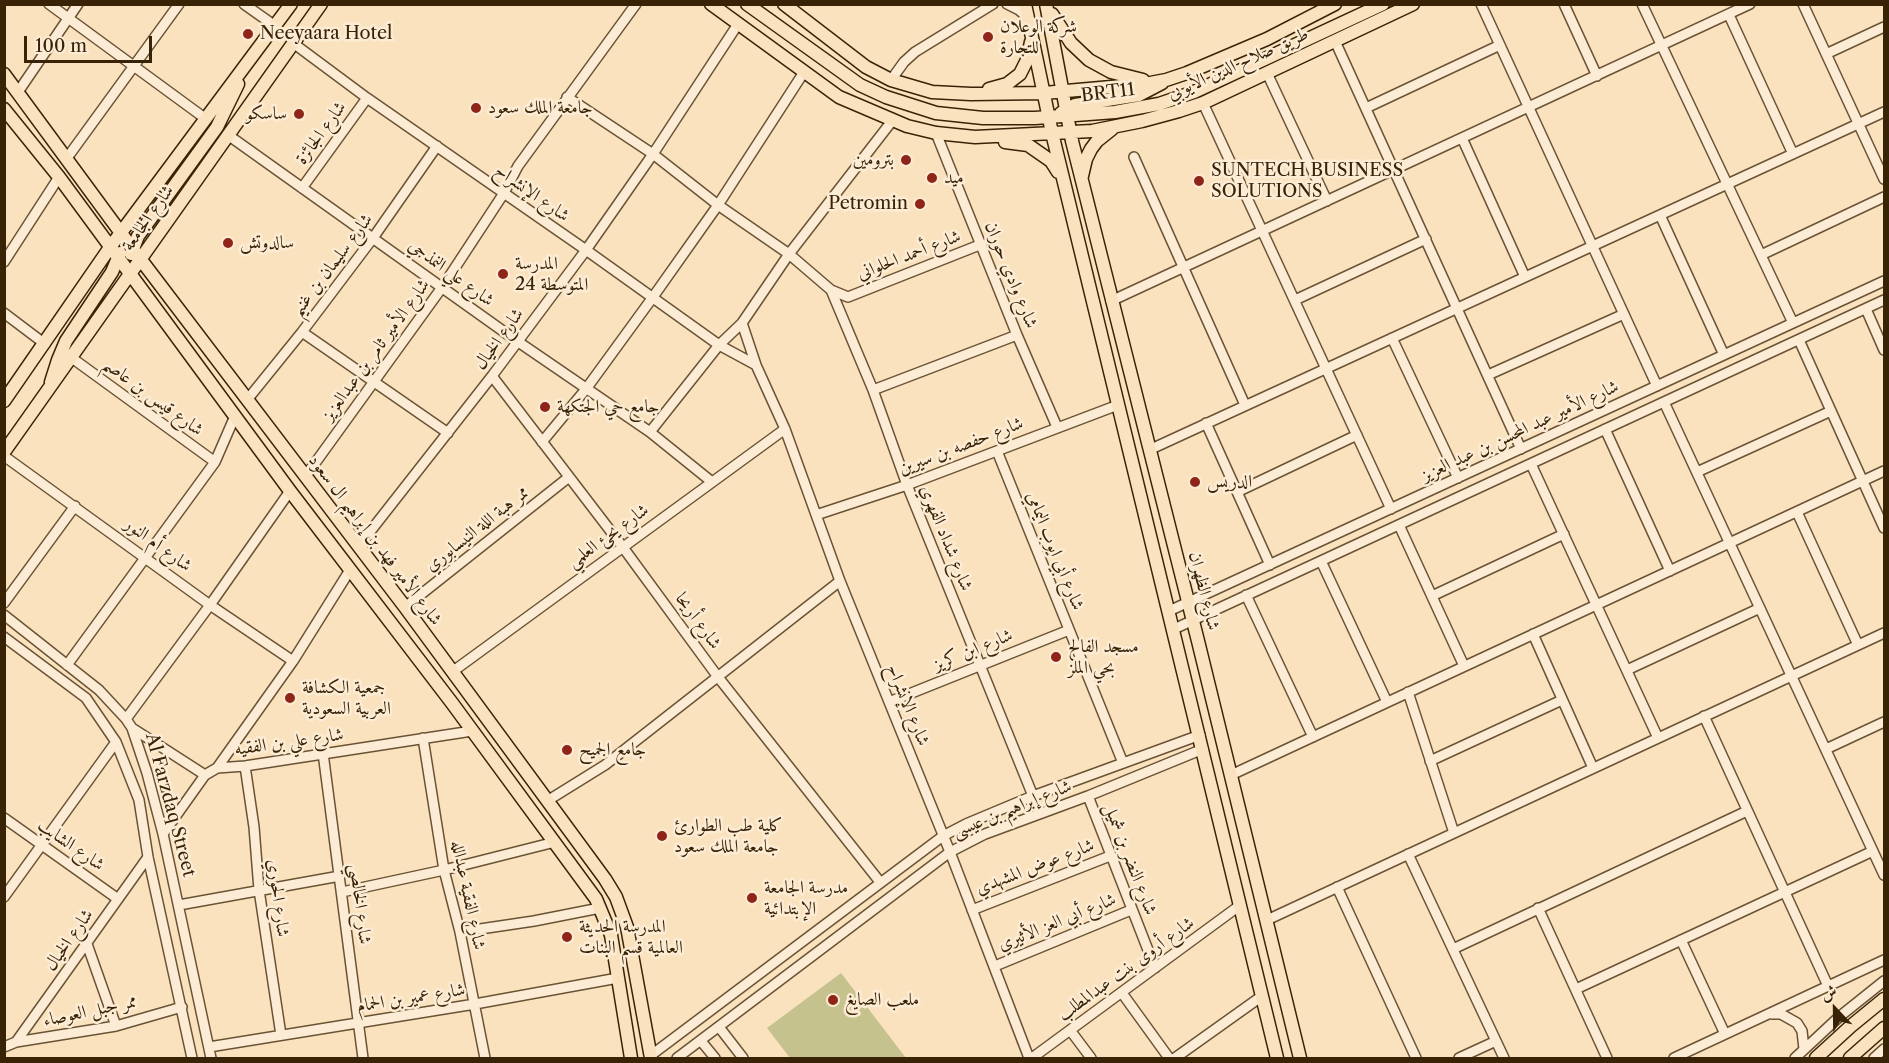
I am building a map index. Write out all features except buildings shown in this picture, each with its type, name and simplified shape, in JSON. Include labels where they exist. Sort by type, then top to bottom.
[{"type":"main road","name":"شارع الجامعة","points":[[4,401],[111,246],[291,4]]},
{"type":"main road","name":"شارع الجامعة","points":[[4,454],[321,4]]},
{"type":"main road","name":"طريق صلاح الدين الأيوبي","points":[[711,4],[839,97],[892,121],[936,133],[975,137],[1070,133],[1161,117],[1203,103],[1413,4]]},
{"type":"main road","name":"BRT11","points":[[747,4],[853,80],[886,97],[936,113],[959,117],[1115,112],[1159,104],[1194,92],[1383,4]]},
{"type":"main road","name":"طريق صلاح الدين الأيوبي","points":[[784,4],[866,67],[891,80],[932,92],[971,94],[1044,93],[1161,81],[1187,73],[1268,39],[1335,4]]},
{"type":"main road","points":[[1025,4],[1044,93],[1060,114]]},
{"type":"main road","points":[[1046,4],[1063,34],[1089,60],[1123,76],[1161,81]]},
{"type":"main road","points":[[1046,4],[1064,91],[1060,114],[1052,133],[1277,1059]]},
{"type":"main road","points":[[971,94],[1014,80],[1024,68],[1032,35]]},
{"type":"main road","points":[[130,273],[132,248],[138,236],[217,126],[232,99],[243,69]]},
{"type":"main road","name":"شارع الأمير فهد بن إبراهيم ال سعود","points":[[4,74],[132,248],[405,607],[604,879],[620,907],[630,938],[650,1057]]},
{"type":"main road","points":[[1060,114],[1080,103],[1139,95],[1154,89],[1161,81]]},
{"type":"main road","name":"شارع الأمير فهد بن إبراهيم ال سعود","points":[[4,109],[111,246],[235,416],[596,899],[610,935],[631,1059]]},
{"type":"main road","name":"شارع الظهران","points":[[1060,114],[1070,133],[1082,180],[1189,602],[1300,1059]]},
{"type":"main road","points":[[1082,180],[1083,170],[1091,150],[1097,141],[1114,127]]},
{"type":"main road","points":[[975,137],[1028,145],[1051,161],[1063,180]]},
{"type":"main road","points":[[50,389],[54,369],[66,341],[112,272],[119,257],[122,232]]},
{"type":"main road","points":[[1816,1059],[1884,999]]},
{"type":"main road","points":[[1850,1059],[1884,1028]]},
{"type":"street","points":[[49,4],[206,119]]},
{"type":"street","points":[[18,92],[78,4]]},
{"type":"street","points":[[67,158],[179,4]]},
{"type":"street","points":[[244,4],[275,26]]},
{"type":"street","name":"شارع الأمير ثامر بن عبدالعزيز","points":[[305,477],[443,286],[504,193],[518,166],[636,4]]},
{"type":"street","points":[[891,80],[904,62],[915,52],[993,4]]},
{"type":"street","points":[[1007,4],[1028,18]]},
{"type":"street","points":[[1481,4],[1657,386]]},
{"type":"street","points":[[1564,4],[1597,76]]},
{"type":"street","points":[[1642,4],[1793,323]]},
{"type":"street","points":[[1111,300],[1750,4]]},
{"type":"street","points":[[1803,4],[1884,179]]},
{"type":"street","points":[[1729,15],[1793,154]]},
{"type":"street","name":"شارع الخيال","points":[[358,547],[492,376],[586,250],[653,154],[738,24]]},
{"type":"street","points":[[1826,54],[1884,27]]},
{"type":"street","points":[[1335,41],[1521,449]]},
{"type":"street","name":"شارع الإنشراح","points":[[293,43],[367,98],[720,345],[756,364]]},
{"type":"street","points":[[1366,108],[1500,45]]},
{"type":"street","points":[[542,442],[585,389],[653,297],[718,205],[804,72]]},
{"type":"street","points":[[1267,74],[1327,201]]},
{"type":"street","name":"شارع شداد الفهري","points":[[567,97],[653,154],[718,205],[789,254],[831,290],[848,297]]},
{"type":"street","name":"شارع الجائزة","points":[[302,188],[367,98]]},
{"type":"street","points":[[1203,103],[1391,509]]},
{"type":"street","points":[[1149,450],[1884,112]]},
{"type":"street","points":[[650,432],[720,345],[742,323],[789,254],[892,121]]},
{"type":"street","name":"شارع وادي حوران","points":[[936,133],[1017,335],[1058,427]]},
{"type":"street","name":"شارع علي النمذجي","points":[[228,135],[585,389],[650,432],[712,482]]},
{"type":"street","points":[[1462,138],[1525,277]]},
{"type":"street","name":"شارع سليمان بن غنيم","points":[[247,400],[302,332],[437,146]]},
{"type":"street","points":[[1134,157],[1245,405]]},
{"type":"street","points":[[4,262],[59,177]]},
{"type":"street","points":[[1761,255],[1884,197]]},
{"type":"street","points":[[1660,215],[1724,355]]},
{"type":"street","points":[[1295,300],[1426,240]]},
{"type":"street","name":"شارع أحمد الحلواني","points":[[848,297],[982,244]]},
{"type":"street","name":"شارع الأمير عبد المحسن بن عبد العزيز","points":[[1169,611],[1884,281]]},
{"type":"street","name":"شارع شداد الفهري","points":[[831,290],[873,390],[907,485],[1033,796]]},
{"type":"street","name":"شارع الأمير عبد المحسن بن عبد العزيز","points":[[1173,629],[1884,300]]},
{"type":"street","points":[[1866,309],[1884,350]]},
{"type":"street","points":[[4,313],[45,344]]},
{"type":"street","points":[[1488,375],[1624,314]]},
{"type":"street","name":"شارع الإنشراح","points":[[742,323],[756,364],[785,429],[840,581],[1031,1059]]},
{"type":"street","points":[[302,332],[448,433]]},
{"type":"street","points":[[873,390],[1017,335]]},
{"type":"street","points":[[1392,338],[1458,478]]},
{"type":"street","points":[[1799,340],[1884,528]]},
{"type":"street","name":"شارع قيس بن عاصم","points":[[72,358],[215,462]]},
{"type":"street","name":"شارع أريحا","points":[[492,376],[622,546],[718,677],[880,882]]},
{"type":"street","points":[[1664,402],[1884,875]]},
{"type":"street","name":"شارع حفصه بن سيرين","points":[[816,515],[907,485],[1118,405]]},
{"type":"street","points":[[1697,472],[1831,411]]},
{"type":"street","points":[[67,665],[215,462],[235,416]]},
{"type":"street","points":[[1206,423],[1270,565]]},
{"type":"street","name":"شارع يحئ العلمي","points":[[452,672],[785,429]]},
{"type":"street","points":[[1605,429],[1670,571]]},
{"type":"street","points":[[1237,492],[1357,435]]},
{"type":"street","name":"شارع أبي ايوب اليمامي","points":[[997,451],[1123,763]]},
{"type":"street","name":"شارع أم النور","points":[[4,454],[210,605],[293,661]]},
{"type":"street","points":[[1532,464],[1658,738]]},
{"type":"street","points":[[1231,775],[1884,471]]},
{"type":"street","name":"ممر هبة اللة النيسابوري","points":[[405,607],[569,477]]},
{"type":"street","points":[[126,719],[210,605],[290,490]]},
{"type":"street","points":[[4,603],[75,506]]},
{"type":"street","points":[[1797,512],[1858,645]]},
{"type":"street","points":[[1399,525],[1464,666]]},
{"type":"street","points":[[1432,596],[1564,534]]},
{"type":"street","points":[[1321,561],[1387,702]]},
{"type":"street","points":[[163,834],[205,775],[217,768],[293,661],[350,570]]},
{"type":"street","points":[[547,801],[605,765],[840,581]]},
{"type":"street","points":[[1246,595],[1313,737]]},
{"type":"street","points":[[1627,670],[1760,608]]},
{"type":"street","name":"Al Farzdaq Street","points":[[4,615],[99,690],[132,728],[163,834],[212,1059]]},
{"type":"street","name":"شارع ابن كريز","points":[[889,702],[1069,630]]},
{"type":"street","points":[[1267,920],[1884,633]]},
{"type":"street","points":[[1533,634],[1593,768]]},
{"type":"street","name":"Al Farzdaq Street","points":[[4,637],[86,698],[116,742],[139,800],[148,857],[192,1059]]},
{"type":"street","points":[[1408,692],[1454,833]]},
{"type":"street","points":[[1430,761],[1562,700]]},
{"type":"street","points":[[1704,716],[1828,986]]},
{"type":"street","points":[[1826,749],[1884,722]]},
{"type":"street","points":[[132,728],[205,775]]},
{"type":"street","name":"شارع علي بن الفقيه","points":[[217,768],[245,766],[472,731]]},
{"type":"street","points":[[650,1057],[943,836],[1033,796],[1200,735]]},
{"type":"street","name":"شارع الفقية عبدالله","points":[[423,738],[444,870],[460,932],[485,1059]]},
{"type":"street","points":[[4,897],[116,742]]},
{"type":"street","name":"شارع إبراهيم بن عيسى","points":[[677,1059],[950,852],[985,834],[1088,796],[1203,749]]},
{"type":"street","name":"شارع الخالصي","points":[[323,753],[363,1059]]},
{"type":"street","name":"شارع الحوري","points":[[245,766],[254,827],[259,890],[281,1035]]},
{"type":"street","name":"شارع النضر بن شميل","points":[[1088,796],[1155,968]]},
{"type":"street","points":[[1453,949],[1747,811]]},
{"type":"street","name":"شارع الشايب","points":[[4,818],[118,899]]},
{"type":"street","points":[[342,892],[444,870],[555,842]]},
{"type":"street","points":[[1576,989],[1874,851]]},
{"type":"street","points":[[1408,854],[1504,1059]]},
{"type":"street","name":"شارع عوض المشهدي","points":[[972,910],[1110,856]]},
{"type":"street","name":"شارع الخيال","points":[[16,1042],[148,857]]},
{"type":"street","points":[[179,905],[340,876]]},
{"type":"street","points":[[1337,887],[1416,1059]]},
{"type":"street","name":"شارع أروى بنت عبدالمطلب","points":[[1031,1059],[1239,906]]},
{"type":"street","points":[[460,932],[600,908]]},
{"type":"street","points":[[1538,908],[1607,1059]]},
{"type":"street","name":"شارع أبي العز الأثيري","points":[[995,966],[1131,910]]},
{"type":"street","points":[[1681,940],[1725,1034]]},
{"type":"street","points":[[87,944],[116,1026]]},
{"type":"street","points":[[1674,1059],[1884,960]]},
{"type":"street","name":"شارع عمير بن الحمام","points":[[209,1047],[358,1024],[618,978]]},
{"type":"street","points":[[1795,1059],[1839,1017],[1884,981]]},
{"type":"street","points":[[1122,993],[1169,1059]]},
{"type":"street","points":[[1175,1059],[1262,996]]},
{"type":"street","name":"ممر جبل العوصاء","points":[[4,1047],[16,1042],[116,1026],[182,1007]]},
{"type":"street","points":[[1772,1014],[1781,1014],[1797,1023],[1802,1031],[1804,1049]]},
{"type":"street","points":[[719,1027],[743,1059]]},
{"type":"street","points":[[1070,1030],[1091,1059]]},
{"type":"street","points":[[701,1041],[715,1059]]},
{"type":"street","points":[[1459,1059],[1496,1041]]},
{"type":"street","points":[[1874,1059],[1884,1049]]},
{"type":"shaded area","name":"ملعب الصايغ","points":[[841,973],[906,1058],[790,1058],[767,1028]]},
{"type":"place","name":"Neeyaara Hotel","points":[[248,34]]},
{"type":"place","name":"شركة الوعلان للتجارة","points":[[988,37]]},
{"type":"place","name":"جامعة الملك سعود","points":[[476,108]]},
{"type":"place","name":"ساسكو","points":[[299,114]]},
{"type":"place","name":"بترومين","points":[[906,160]]},
{"type":"place","name":"ميد","points":[[932,178]]},
{"type":"place","name":"SUNTECH BUSINESS SOLUTIONS","points":[[1199,181]]},
{"type":"place","name":"Petromin","points":[[920,204]]},
{"type":"place","name":"سالدوتش","points":[[228,243]]},
{"type":"place","name":"المدرسة المتوسطة 24","points":[[503,274]]},
{"type":"place","name":"جامع حي الجتكهة","points":[[545,407]]},
{"type":"place","name":"الدريس","points":[[1195,482]]},
{"type":"place","name":"مسجد الفالح بحي الملز","points":[[1056,657]]},
{"type":"place","name":"جمعية الكشافة العربية السعودية","points":[[290,698]]},
{"type":"place","name":"جامع الجميح","points":[[567,750]]},
{"type":"place","name":"كلية طب الطوارئ جامعة الملك سعود","points":[[662,836]]},
{"type":"place","name":"مدرسة الجامعة الإبتدائية","points":[[752,898]]},
{"type":"place","name":"المدرسة الحديثة العالمية قسم البنات","points":[[567,937]]},
{"type":"place","name":"ملعب الصايغ","points":[[833,1000]]}]
